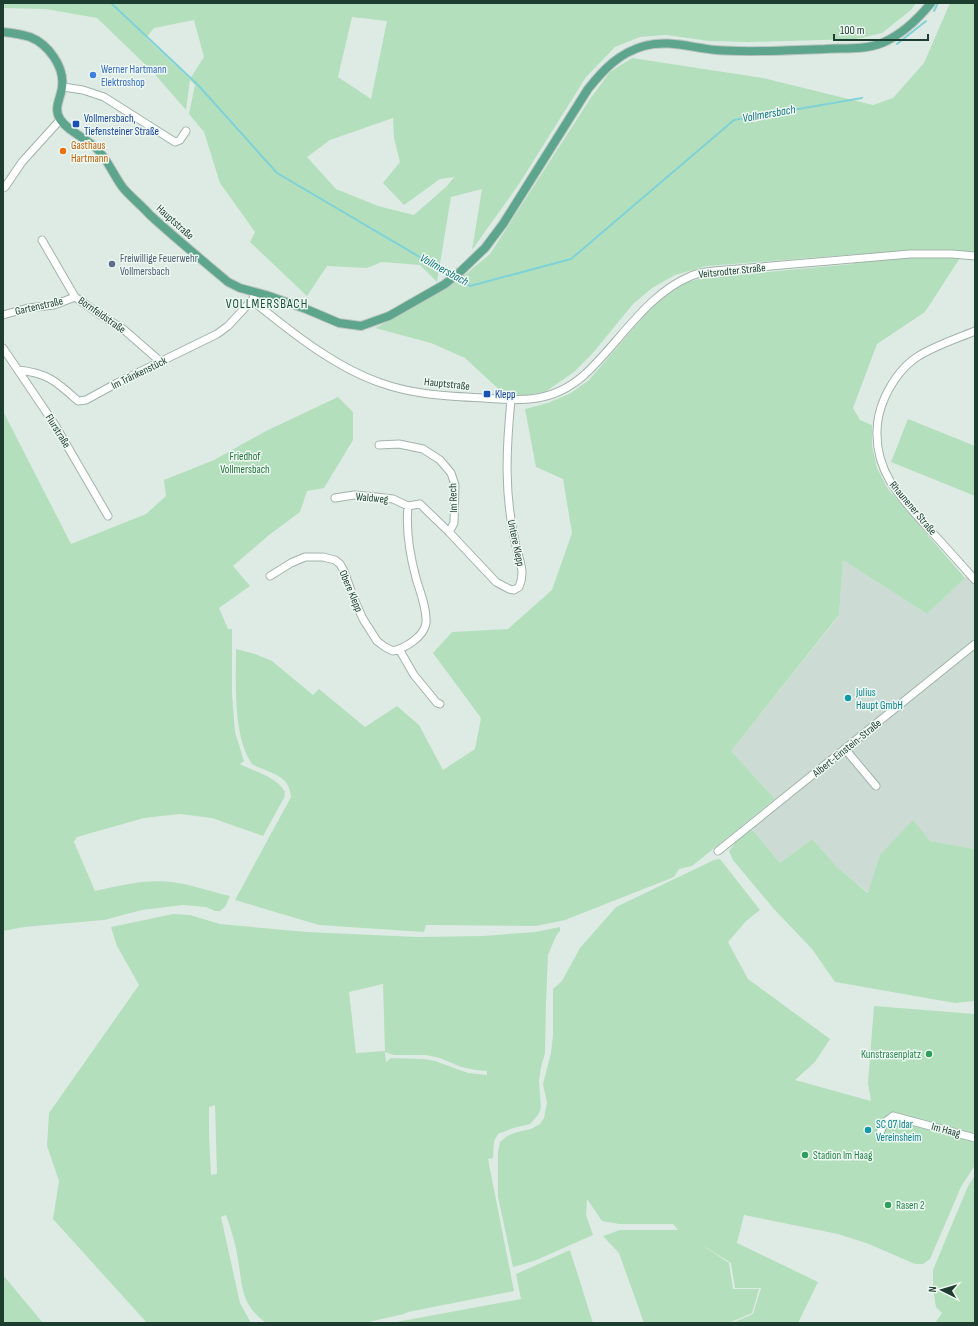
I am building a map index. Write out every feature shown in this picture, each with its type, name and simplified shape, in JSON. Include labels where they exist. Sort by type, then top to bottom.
[{"type":"main road","points":[[254,295],[306,309],[339,323],[361,326],[388,316],[445,284],[485,248],[503,224],[588,89],[612,62],[629,51],[660,43],[671,43],[715,50],[740,51],[858,48],[871,46],[886,41],[901,32],[919,17],[931,3]]},
{"type":"main road","points":[[3,32],[17,33],[40,42],[50,52],[59,65],[62,73],[62,87],[57,109],[60,120]]},
{"type":"main road","name":"Hauptstraße","points":[[60,120],[70,129],[92,143],[105,157],[116,178],[125,190],[198,257],[228,282],[254,295]]},
{"type":"street","points":[[62,87],[83,90],[104,97],[175,142],[180,140],[186,131]]},
{"type":"street","points":[[4,189],[22,162],[60,120]]},
{"type":"street","name":"Bornfeldstraße","points":[[42,240],[75,297],[123,329],[161,362]]},
{"type":"street","name":"Veitsrodter Straße","points":[[511,400],[545,397],[556,393],[582,377],[597,363],[649,305],[672,285],[692,275],[714,271],[910,254],[952,254],[975,256]]},
{"type":"street","name":"Im Tränkenstück","points":[[18,370],[32,371],[52,379],[78,401],[86,400],[117,383],[217,334],[228,326],[254,295]]},
{"type":"street","name":"Hauptstraße","points":[[254,295],[259,306],[322,354],[367,378],[382,384],[410,391],[446,396],[511,400]]},
{"type":"street","name":"Gartenstraße","points":[[3,314],[28,308],[54,305],[75,297]]},
{"type":"street","name":"Rhaunener Straße","points":[[975,331],[917,357],[902,370],[891,385],[882,403],[877,423],[877,443],[880,460],[889,480],[902,499],[975,580]]},
{"type":"street","name":"Flurstraße","points":[[3,348],[55,425],[108,516]]},
{"type":"street","name":"Untere Klepp","points":[[408,506],[420,504],[449,532],[496,582],[509,589],[514,590],[519,587],[523,574],[510,518],[506,486],[507,441],[511,400]]},
{"type":"street","name":"Im Rech","points":[[379,445],[399,444],[423,449],[440,460],[451,473],[455,485],[454,523],[449,532]]},
{"type":"street","name":"Waldweg","points":[[336,498],[354,495],[376,496],[393,499],[408,506]]},
{"type":"street","points":[[408,506],[408,537],[415,576],[425,609],[426,624],[419,637],[399,649],[414,675],[437,703],[440,704]]},
{"type":"street","name":"Obere Klepp","points":[[270,576],[282,567],[305,557],[323,557],[334,560],[340,564],[344,571],[363,619],[377,641],[393,651],[399,649]]},
{"type":"street","name":"Albert-Einstein-Straße","points":[[718,851],[975,644]]},
{"type":"street","points":[[846,749],[876,786]]},
{"type":"street","name":"Im Haag","points":[[880,1133],[884,1123],[893,1116],[975,1138]]},
{"type":"shaded area","points":[[843,560],[927,614],[975,570],[975,849],[930,841],[913,821],[880,855],[869,893],[837,867],[812,839],[780,863],[751,828],[775,799],[731,751],[839,616]]},
{"type":"green space","points":[[3,3],[916,3],[911,10],[882,33],[856,39],[749,42],[709,41],[666,35],[640,37],[615,47],[586,77],[519,184],[472,250],[482,189],[451,197],[437,282],[420,265],[382,262],[367,268],[327,266],[307,296],[250,242],[255,232],[220,183],[204,132],[189,114],[195,85],[190,80],[186,110],[152,71],[97,18],[46,9],[3,8]],"holes":[[[352,17],[387,21],[371,99],[338,77]],[[194,20],[204,57],[190,79],[146,38],[154,28]],[[393,118],[394,138],[400,162],[383,183],[404,205],[440,179],[454,177],[447,186],[414,215],[378,206],[336,189],[307,157],[330,140]]]},
{"type":"green space","points":[[950,3],[975,3],[975,252],[968,251],[960,258],[925,312],[877,344],[853,408],[860,420],[872,425],[872,446],[877,468],[888,489],[965,578],[927,614],[843,560],[839,615],[731,751],[775,799],[692,866],[679,869],[674,877],[565,920],[536,926],[426,925],[424,932],[319,925],[235,900],[291,797],[288,786],[282,778],[254,765],[250,761],[245,749],[238,722],[236,649],[255,654],[272,661],[313,695],[319,689],[365,727],[397,706],[419,725],[443,770],[475,749],[481,718],[433,653],[452,632],[508,629],[552,590],[572,533],[563,479],[536,467],[525,409],[548,403],[571,393],[589,380],[651,308],[674,289],[685,283],[702,278],[853,264],[859,254],[707,266],[675,275],[652,288],[633,304],[592,354],[574,372],[545,392],[527,395],[505,395],[465,358],[431,343],[375,328],[395,318],[457,281],[469,287],[461,278],[490,254],[590,99],[610,72],[632,58],[763,78],[873,105],[893,98],[924,63]]},
{"type":"green space","name":"Friedhof Vollmersbach","points":[[338,397],[353,412],[353,440],[324,488],[307,491],[300,512],[269,535],[233,566],[250,586],[219,608],[228,629],[232,629],[232,694],[235,732],[244,761],[240,764],[271,778],[285,792],[284,798],[263,836],[212,818],[180,814],[144,818],[77,837],[74,842],[95,891],[136,883],[157,881],[178,883],[230,896],[225,907],[220,911],[215,911],[206,907],[183,905],[142,910],[104,920],[24,927],[3,931],[3,411],[71,544],[146,514],[166,496],[164,480],[214,460],[266,431]]},
{"type":"green space","points":[[908,419],[975,446],[975,496],[891,462]]},
{"type":"green space","points":[[913,820],[930,841],[975,849],[975,1001],[955,1003],[835,982],[812,949],[773,908],[733,860],[729,851],[736,841],[751,828],[780,863],[812,839],[837,867],[868,893],[880,855]]},
{"type":"green space","points":[[720,859],[760,910],[746,921],[728,942],[748,979],[830,1039],[815,1062],[795,1080],[871,1101],[868,1083],[874,1006],[975,1014],[975,1165],[961,1187],[930,1259],[923,1264],[915,1264],[869,1244],[838,1234],[744,1215],[737,1243],[818,1282],[798,1323],[732,1323],[753,1314],[761,1288],[735,1288],[731,1263],[699,1243],[729,1263],[733,1289],[759,1289],[752,1313],[729,1323],[644,1323],[619,1253],[603,1236],[620,1230],[678,1230],[673,1224],[619,1224],[602,1221],[587,1199],[586,1215],[593,1235],[534,1261],[513,1267],[498,1197],[498,1152],[500,1142],[507,1136],[531,1129],[540,1124],[544,1118],[547,1103],[543,1084],[551,1053],[553,1036],[553,989],[562,981],[580,948],[616,907],[714,860]]},
{"type":"green space","points":[[173,914],[190,915],[220,924],[307,932],[417,937],[483,936],[535,932],[560,927],[560,931],[556,936],[548,955],[545,1053],[539,1081],[541,1108],[538,1115],[530,1124],[513,1128],[498,1134],[494,1141],[493,1158],[488,1159],[514,1291],[408,1312],[364,1323],[266,1323],[252,1309],[244,1295],[236,1249],[226,1215],[221,1217],[240,1303],[251,1323],[147,1323],[53,1219],[59,1181],[47,1146],[49,1113],[139,985],[117,946],[111,927]],"holes":[[[383,984],[385,1051],[356,1053],[349,992]],[[385,1052],[394,1055],[426,1055],[440,1058],[461,1067],[487,1071],[487,1075],[468,1073],[435,1061],[424,1059],[391,1058],[386,1062]],[[215,1105],[217,1174],[211,1175],[209,1107]]]},
{"type":"green space","points":[[975,1175],[975,1323],[935,1323],[942,1313],[936,1307],[933,1289],[933,1270],[968,1186]]},
{"type":"green space","points":[[570,1250],[593,1323],[391,1323],[521,1299],[516,1274]]},
{"type":"green space","points":[[3,1275],[43,1323],[3,1323]]},
{"type":"waterway","name":"Vollmersbach","points":[[111,3],[198,85],[277,173],[452,276]]},
{"type":"waterway","name":"Vollmersbach","points":[[934,11],[938,3]]},
{"type":"waterway","name":"Vollmersbach","points":[[897,44],[926,21]]},
{"type":"waterway","name":"Vollmersbach","points":[[456,278],[470,286],[571,259],[734,120],[862,98]]},
{"type":"place","name":"Werner Hartmann Elektroshop","points":[[93,75]]},
{"type":"place","name":"Vollmersbach, Tiefensteiner Straße","points":[[76,124]]},
{"type":"place","name":"Gasthaus Hartmann","points":[[63,151]]},
{"type":"place","name":"Freiwillige Feuerwehr Vollmersbach","points":[[112,264]]},
{"type":"place","name":"Klepp","points":[[487,394]]},
{"type":"place","name":"Julius Haupt GmbH","points":[[848,698]]},
{"type":"place","name":"Kunstrasenplatz","points":[[929,1054]]},
{"type":"place","name":"SC 07 Idar Vereinsheim","points":[[868,1130]]},
{"type":"place","name":"Stadion Im Haag","points":[[805,1155]]},
{"type":"place","name":"Rasen 2","points":[[888,1205]]},
{"type":"district","name":"VOLLMERSBACH","points":[[267,304]]}]
